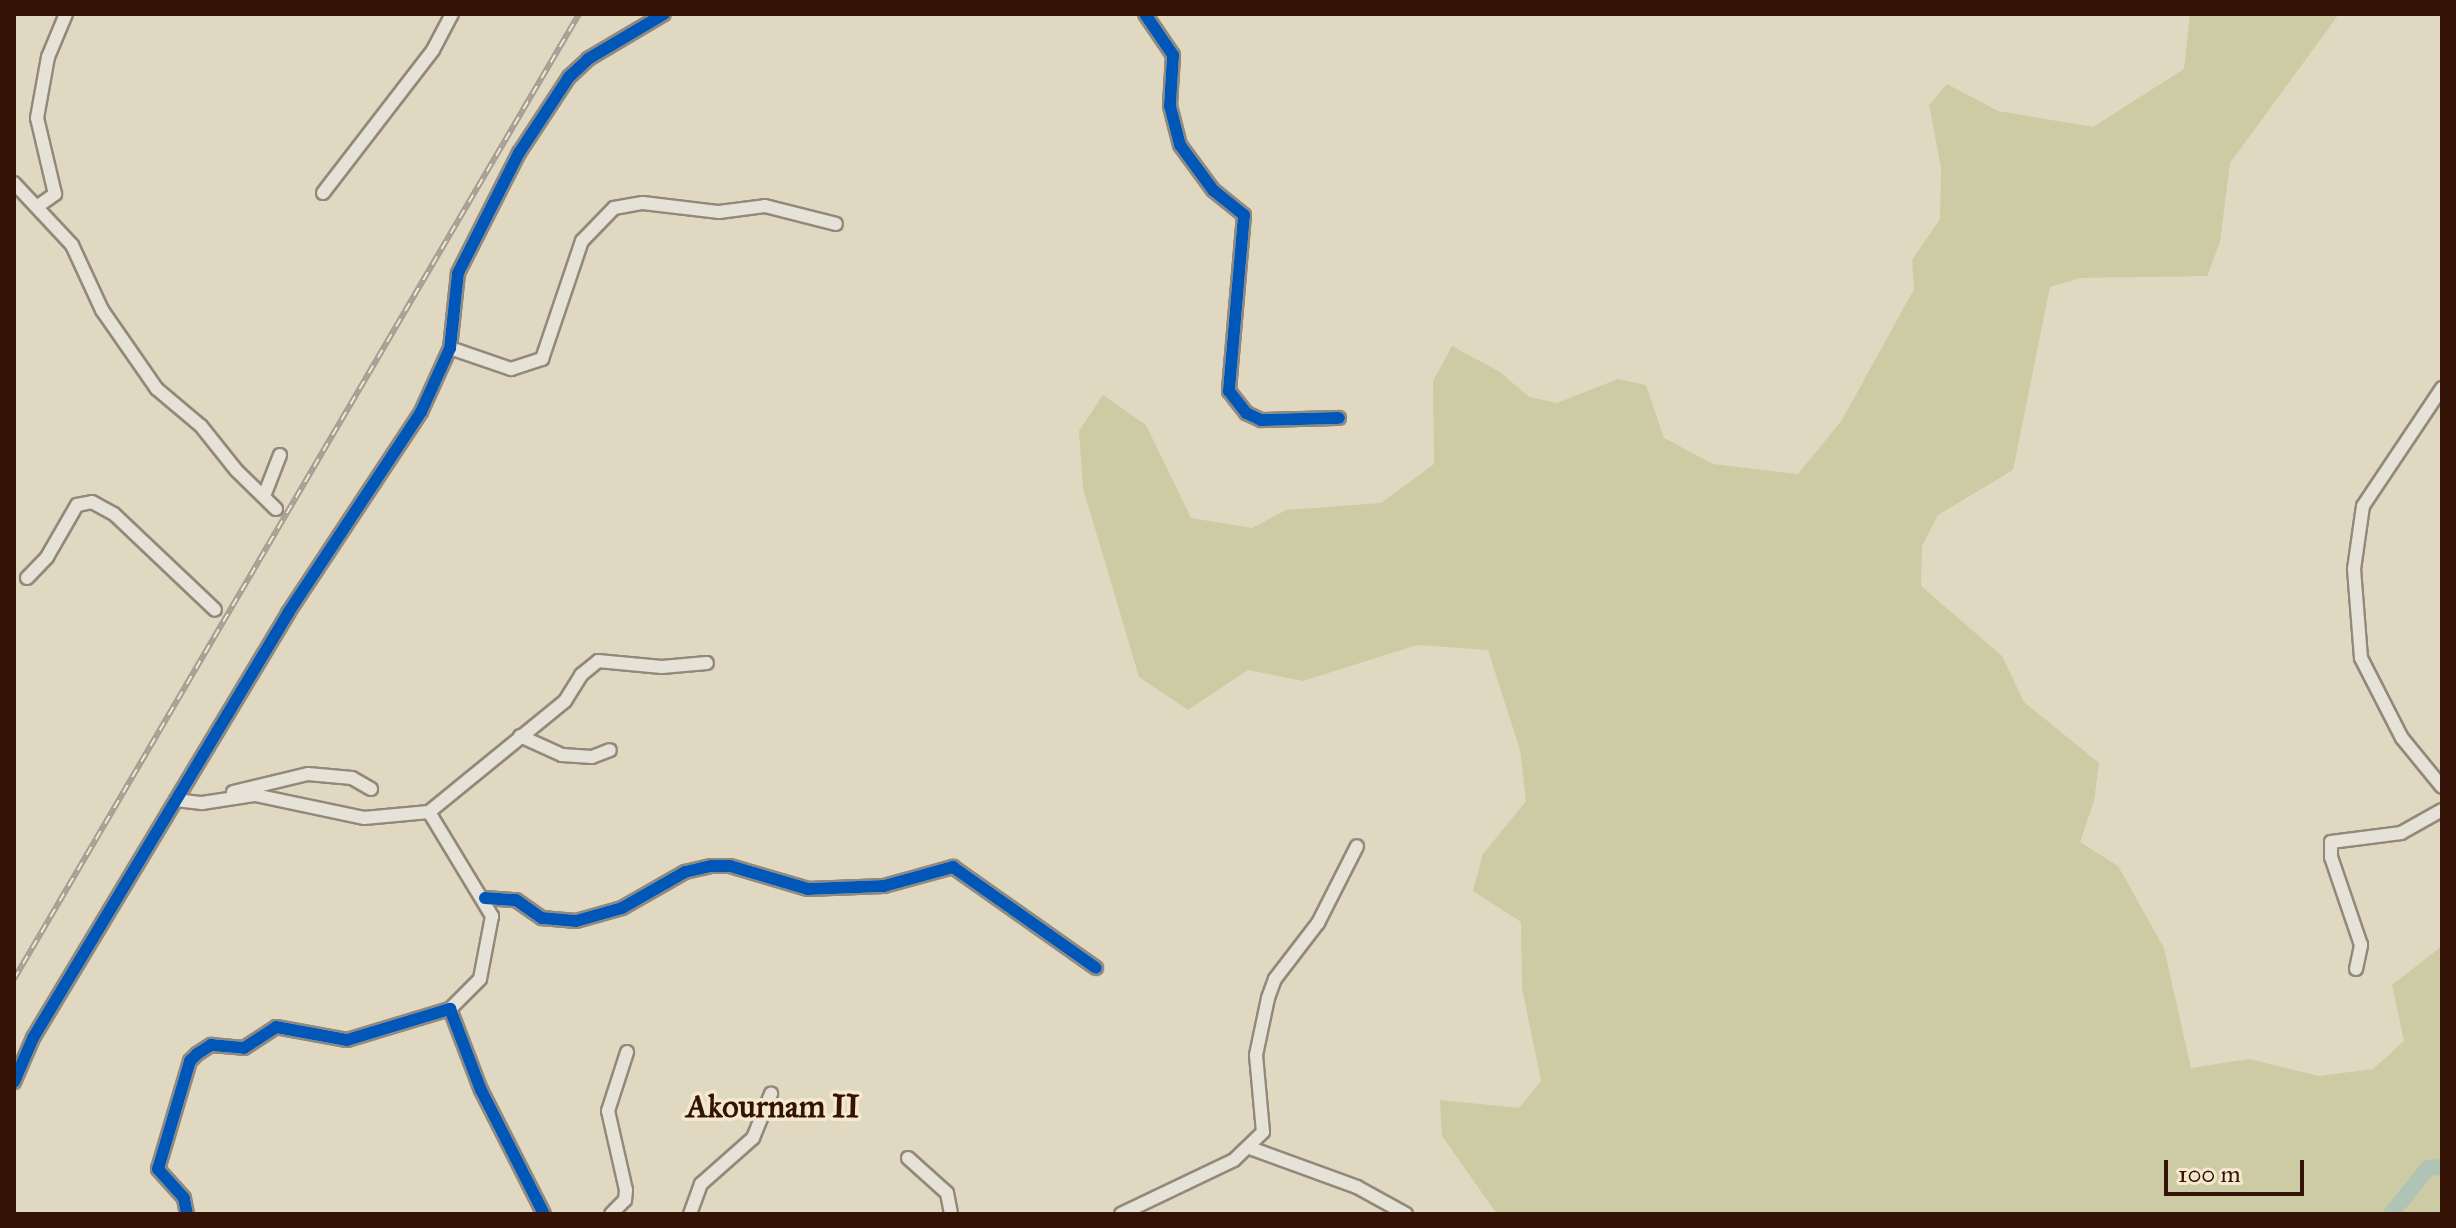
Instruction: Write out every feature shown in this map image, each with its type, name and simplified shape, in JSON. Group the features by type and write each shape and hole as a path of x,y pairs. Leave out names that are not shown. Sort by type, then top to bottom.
{"street":[{"path":"38,206 55,194 37,118 48,57 66,14"},
{"path":"323,193 433,50 452,14"},
{"path":"14,1082 33,1038 288,613 400,448 450,348 458,273 519,153 569,77 588,59 664,14"},
{"path":"1145,14 1173,55 1170,106 1180,145 1213,190 1244,215 1229,391 1246,413 1261,420 1339,418"},
{"path":"14,183 72,245 129,354 157,389 201,426 276,509"},
{"path":"450,348 511,369 542,359 582,241 614,208 643,203 719,212 765,206 836,224"},
{"path":"2442,388 2363,506 2354,569 2361,658 2383,707 2442,787"},
{"path":"264,496 280,455"},
{"path":"27,578 47,557 77,505 92,502 114,514 215,610"},
{"path":"176,800 219,799 245,794 288,799 364,818 429,812 565,701 581,675 598,661 662,667 707,663"},
{"path":"520,736 562,755 592,757 610,750"},
{"path":"219,799 246,785 308,774 352,778 371,789"},
{"path":"2356,969 2361,945 2331,857 2331,842 2401,833 2442,810"},
{"path":"187,1214 184,1198 158,1169 190,1061 197,1054 211,1045 244,1048 276,1027 347,1040 450,1009 470,992 484,967 492,925 485,898 429,812"},
{"path":"1121,1214 1250,1148 1263,1132 1256,1055 1268,998 1275,979 1318,923 1357,846"},
{"path":"485,898 516,900 542,918 576,921 622,908 685,872 711,866 730,866 808,889 884,886 953,867 1096,968"},
{"path":"450,1009 481,1090 544,1214"},
{"path":"611,1214 625,1200 626,1190 608,1111 627,1052"},
{"path":"690,1214 701,1184 753,1138 771,1094"},
{"path":"1250,1148 1357,1187 1406,1214"},
{"path":"908,1158 947,1193 951,1214"}],"green space":[{"path":"2190,14 2339,14 2230,163 2220,242 2207,276 2080,278 2050,287 2013,470 1938,515 1922,546 1921,586 2002,656 2024,702 2099,763 2094,801 2080,842 2118,866 2164,948 2191,1068 2249,1059 2319,1076 2373,1069 2404,1041 2392,985 2442,946 2442,1214 1497,1214 1442,1136 1440,1100 1519,1108 1541,1081 1522,988 1521,922 1473,891 1483,854 1526,801 1520,750 1488,650 1417,645 1303,681 1248,670 1188,710 1139,677 1083,488 1079,431 1103,395 1146,425 1191,518 1252,528 1286,510 1381,503 1434,464 1433,381 1452,346 1500,372 1529,397 1557,403 1618,379 1646,385 1664,438 1713,464 1798,474 1842,420 1914,289 1912,260 1940,219 1941,167 1929,105 1947,84 1998,111 2093,127 2184,69"}],"waterway":[{"path":"2391,1214 2428,1168 2442,1167"}],"railway":[{"path":"14,979 579,14"}],"cycle path":[{"path":"14,1082 33,1038 288,613 421,412 450,348 458,273 519,153 569,77 588,59 664,14"},
{"path":"1145,14 1173,55 1170,106 1180,145 1213,190 1244,215 1229,391 1246,413 1261,420 1339,418"},
{"path":"485,898 516,900 542,918 576,921 622,908 685,872 711,866 730,866 808,889 884,886 953,867 1096,968"},
{"path":"187,1214 184,1198 158,1169 190,1061 197,1054 211,1045 244,1048 276,1027 347,1040 450,1009 481,1090 544,1214"}],"district":[{"name":"Akournam II","path":"773,1107"}]}
